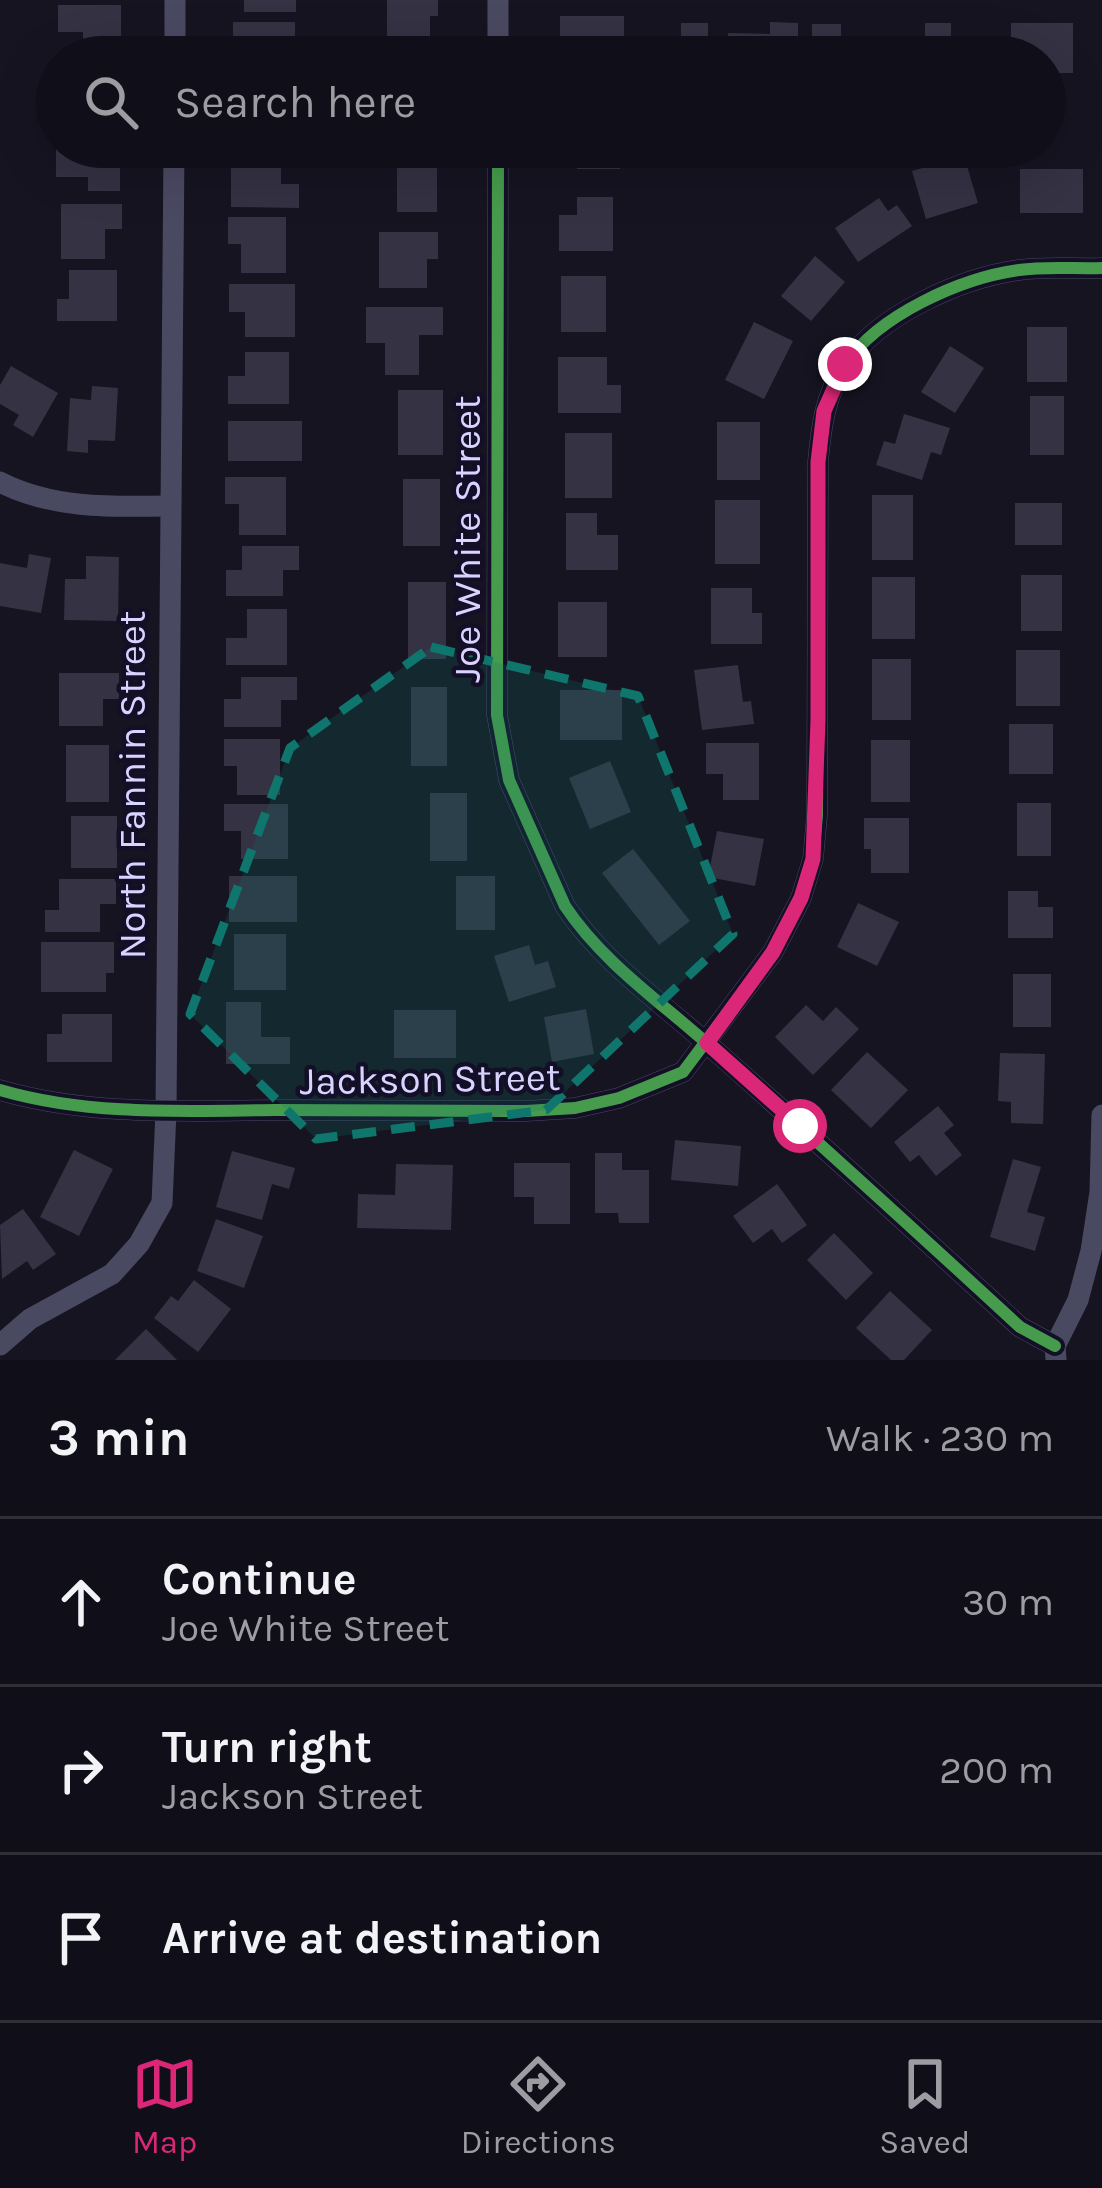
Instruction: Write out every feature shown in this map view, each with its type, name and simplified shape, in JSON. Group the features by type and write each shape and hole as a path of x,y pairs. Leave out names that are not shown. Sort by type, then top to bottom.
{"street":[{"path":"175,0 175,36"},
{"path":"498,0 498,36"},
{"name":"North Fannin Street","path":"0,1345 30,1319 112,1274 139,1244 162,1203 174,168"},
{"name":"Joe White Street","path":"498,168 497,715 506,768 556,886 576,923 616,964 1020,1327 1056,1353"},
{"name":"Jackson Street","path":"0,1090 78,1107 166,1111 526,1111 575,1108 619,1098 683,1072 773,952 801,898 813,859 818,462 824,411 833,386 862,344 901,315 948,291 1024,269 1102,268"},
{"path":"0,482 62,502 170,506"},
{"path":"1056,1353 1078,1300 1091,1250 1100,1192 1102,1115"}],"highlighted area":[{"path":"431,647 638,696 733,934 546,1110 316,1139 190,1014 290,748"}],"building":[{"path":"244,0 296,0 296,12 244,12"},
{"path":"387,0 438,0 438,16 430,16 430,36 387,36"},
{"path":"58,5 121,5 121,36 58,32"},
{"path":"560,16 624,16 624,36 560,36"},
{"path":"233,22 295,22 295,36 233,36"},
{"path":"770,22 798,23 798,36 728,36 728,33 770,34"},
{"path":"681,23 708,23 708,36 681,36"},
{"path":"925,23 951,23 951,36 925,36"},
{"path":"1011,23 1073,23 1073,73 1066,73 1066,36 1011,36"},
{"path":"812,24 841,24 841,36 812,36"},
{"path":"56,168 120,168 120,191 88,191 88,177 56,177"},
{"path":"231,168 281,168 281,184 299,184 299,208 231,207"},
{"path":"397,168 437,168 437,212 397,212"},
{"path":"968,168 978,203 926,219 912,171"},
{"path":"1020,169 1083,169 1083,213 1020,213"},
{"path":"577,197 613,197 613,251 559,251 559,215 577,215"},
{"path":"879,198 888,211 897,205 912,226 858,262 835,228"},
{"path":"61,204 122,204 122,229 105,229 105,259 61,259"},
{"path":"228,217 286,217 286,273 241,273 241,244 228,244"},
{"path":"379,232 438,232 438,259 427,259 427,288 379,288"},
{"path":"815,256 845,282 811,321 781,296"},
{"path":"69,270 117,270 117,321 57,321 57,299 69,299"},
{"path":"561,276 606,276 606,332 561,332"},
{"path":"229,284 295,284 295,337 245,337 245,312 229,312"},
{"path":"366,307 443,307 443,335 419,335 419,375 385,375 385,343 366,343"},
{"path":"754,322 793,341 764,399 725,380"},
{"path":"1027,327 1067,327 1067,382 1027,382"},
{"path":"950,346 984,368 955,413 921,392"},
{"path":"245,352 289,352 289,404 228,404 228,376 245,376"},
{"path":"558,357 607,357 607,385 621,385 621,413 558,413"},
{"path":"11,366 58,393 33,437 13,425 19,415 0,404 0,385"},
{"path":"92,386 118,388 115,441 88,440 88,453 67,451 70,398 91,400"},
{"path":"398,390 443,390 443,455 398,455"},
{"path":"1030,396 1064,396 1064,455 1030,455"},
{"path":"904,414 950,428 941,455 931,452 922,480 876,465 884,441 895,444"},
{"path":"228,421 302,421 302,461 228,461"},
{"path":"717,422 760,422 760,480 717,480"},
{"path":"565,433 612,433 612,498 565,498"},
{"path":"225,477 286,477 286,535 239,535 239,504 225,504"},
{"path":"403,479 440,479 440,546 403,546"},
{"path":"872,495 913,495 913,560 872,560"},
{"path":"715,500 760,500 760,564 715,564"},
{"path":"1015,503 1062,503 1062,545 1015,545"},
{"path":"566,513 597,513 597,535 618,535 618,570 566,570"},
{"path":"242,546 299,546 299,570 283,570 283,596 226,596 226,570 242,570"},
{"path":"29,554 51,558 41,613 0,606 0,563 27,568"},
{"path":"86,556 119,557 118,621 64,620 65,579 86,579"},
{"path":"1021,575 1062,575 1062,631 1021,631"},
{"path":"872,577 915,577 915,639 872,639"},
{"path":"408,582 446,582 446,659 408,659"},
{"path":"711,588 752,588 752,613 762,613 762,644 711,644"},
{"path":"558,602 607,602 607,657 558,657"},
{"path":"247,609 287,609 287,665 226,665 226,638 247,638"},
{"path":"1016,650 1060,650 1060,706 1016,706"},
{"path":"872,659 911,659 911,720 872,720"},
{"path":"738,665 743,702 751,701 754,724 702,730 694,670"},
{"path":"59,673 119,673 119,699 103,699 103,726 59,726"},
{"path":"241,677 297,677 297,700 281,700 281,727 224,727 224,699 241,699"},
{"path":"411,687 447,687 447,766 411,766"},
{"path":"560,690 622,690 622,740 560,740"},
{"path":"1009,724 1053,724 1053,774 1009,774"},
{"path":"224,739 280,739 280,795 237,795 237,766 224,766"},
{"path":"871,740 910,740 910,802 871,802"},
{"path":"706,743 759,743 759,800 723,800 723,774 706,774"},
{"path":"66,745 109,745 109,802 66,802"},
{"path":"610,761 631,812 590,829 569,778"},
{"path":"430,793 467,793 467,861 430,861"},
{"path":"1017,803 1051,803 1051,856 1017,856"},
{"path":"224,804 288,804 288,859 241,859 241,831 224,831"},
{"path":"71,816 117,816 117,868 71,868"},
{"path":"864,818 909,818 909,873 871,873 871,849 864,849"},
{"path":"717,831 764,839 755,886 708,877"},
{"path":"633,849 690,921 659,945 602,873"},
{"path":"229,876 297,876 297,922 229,922"},
{"path":"456,876 495,876 495,930 456,930"},
{"path":"59,879 116,879 116,904 100,904 100,932 45,932 45,910 59,910"},
{"path":"1008,891 1038,891 1038,907 1053,907 1053,938 1008,938"},
{"path":"858,903 899,922 877,966 837,947"},
{"path":"234,934 286,934 286,990 234,990"},
{"path":"41,942 114,942 114,973 106,973 106,992 41,992"},
{"path":"529,945 535,965 548,961 556,987 509,1002 494,956"},
{"path":"1013,974 1051,974 1051,1027 1013,1027"},
{"path":"226,1002 261,1002 261,1037 290,1037 290,1064 226,1064"},
{"path":"806,1005 823,1021 836,1007 859,1029 813,1075 775,1037"},
{"path":"586,1009 594,1054 552,1062 544,1017"},
{"path":"394,1010 456,1010 456,1058 394,1058"},
{"path":"62,1014 112,1014 112,1062 47,1062 47,1034 62,1034"},
{"path":"867,1052 908,1090 871,1128 831,1090"},
{"path":"1000,1053 1045,1054 1043,1124 1011,1123 1011,1102 998,1101"},
{"path":"938,1106 954,1125 944,1133 962,1155 936,1176 919,1155 910,1162 894,1142"},
{"path":"675,1140 741,1146 738,1186 671,1180"},
{"path":"74,1150 113,1169 79,1236 40,1217"},
{"path":"232,1151 295,1168 289,1189 272,1184 262,1220 216,1207"},
{"path":"595,1153 622,1153 622,1170 649,1170 649,1223 619,1223 618,1213 595,1213"},
{"path":"1013,1159 1041,1167 1027,1212 1045,1217 1035,1251 990,1237"},
{"path":"514,1163 570,1163 570,1224 534,1224 534,1197 514,1197"},
{"path":"396,1164 453,1165 451,1230 357,1228 358,1194 395,1195"},
{"path":"777,1184 807,1225 782,1243 772,1229 753,1243 733,1216"},
{"path":"23,1209 56,1254 33,1270 27,1261 2,1279 0,1225"},
{"path":"216,1219 263,1236 244,1288 197,1271"},
{"path":"834,1233 873,1273 846,1300 807,1260"},
{"path":"194,1280 231,1309 198,1352 154,1318 171,1296 178,1301"},
{"path":"890,1291 932,1330 904,1360 891,1360 856,1328"},
{"path":"146,1329 177,1360 115,1360"}],"cycle path":[{"path":"498,168 497,715 509,780 565,906 634,981 1020,1327 1055,1346"},
{"path":"0,1090 68,1104 137,1110 526,1111 575,1108 619,1098 683,1072 773,952 801,898 813,859 818,462 825,412 838,376 878,330 947,290 1019,270 1102,268"}],"route":[{"path":"800,1126 707,1043 773,952 801,898 813,859 818,462 824,411 845,364"}]}
